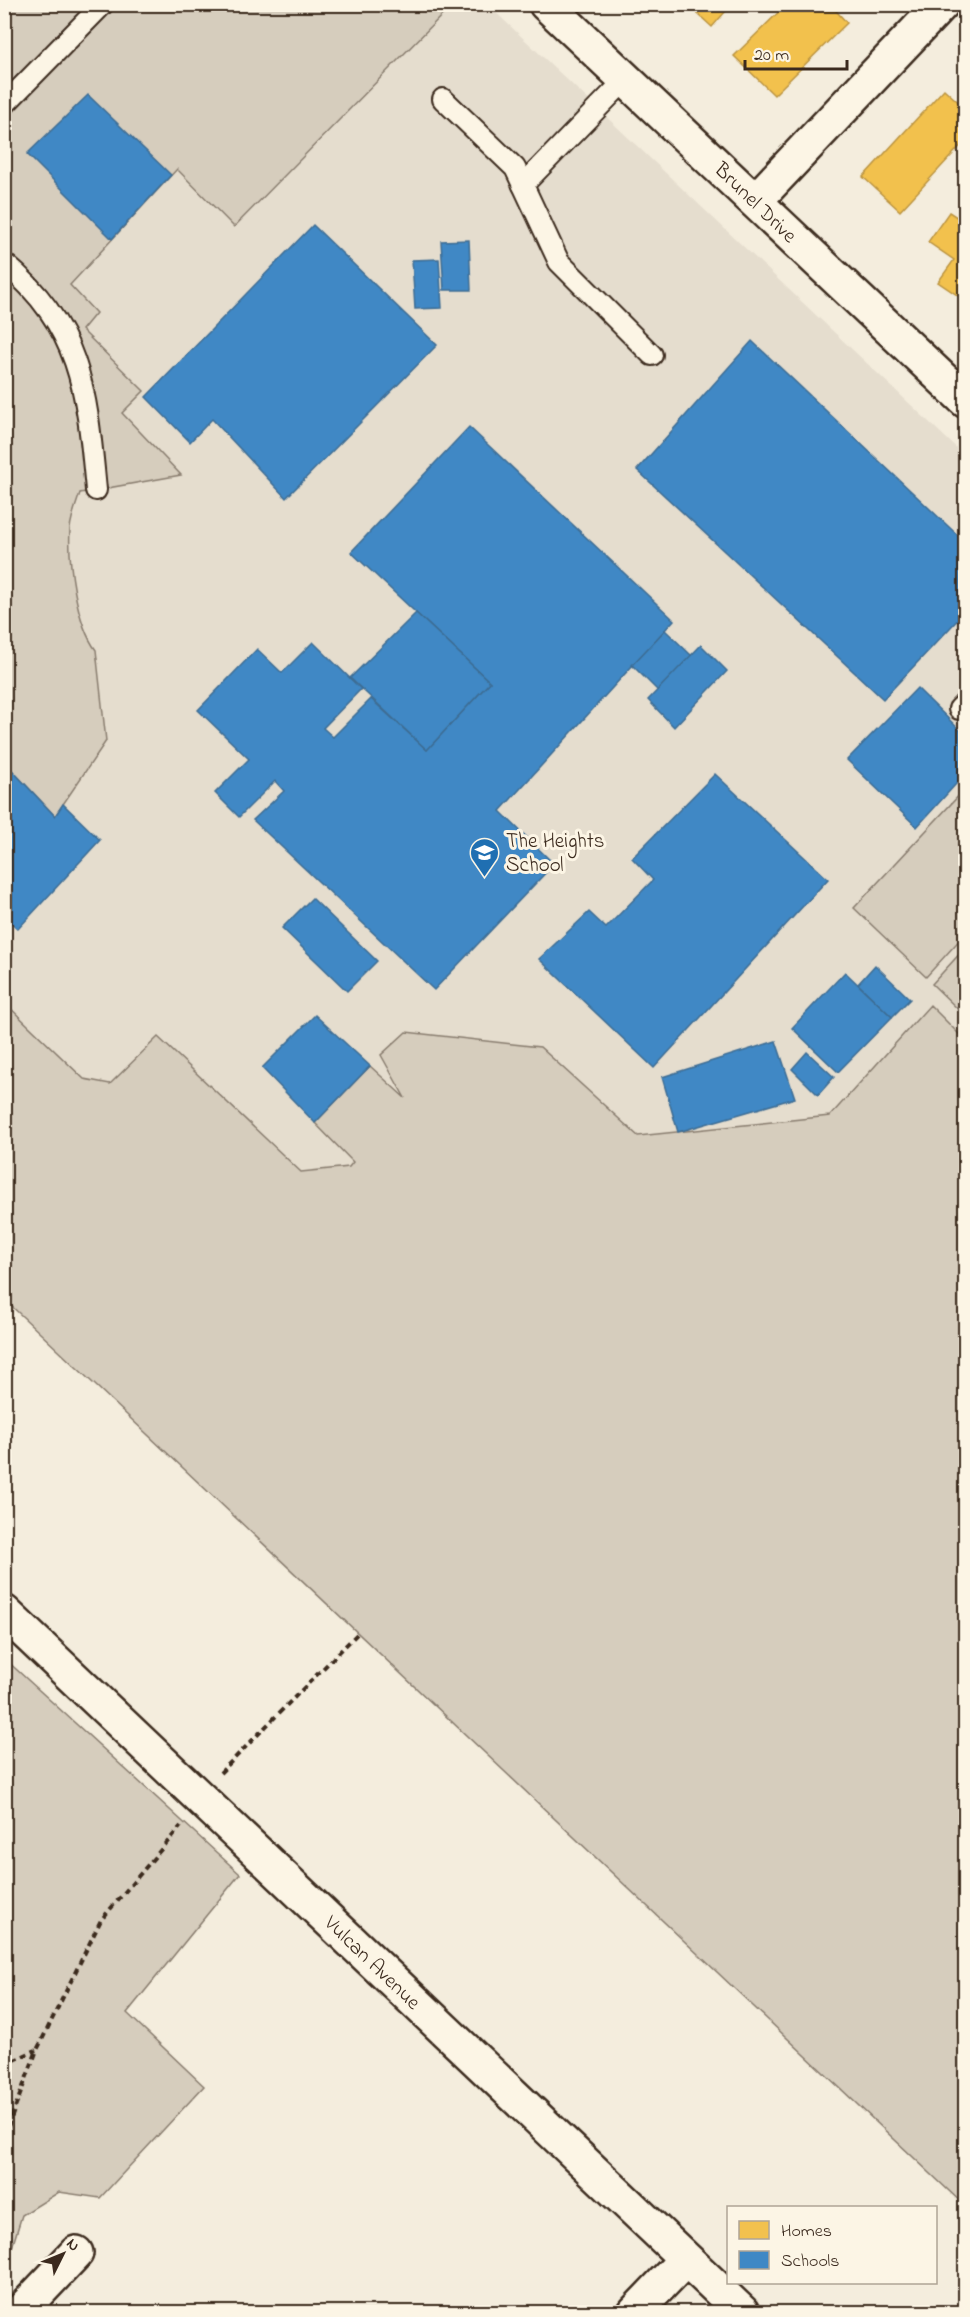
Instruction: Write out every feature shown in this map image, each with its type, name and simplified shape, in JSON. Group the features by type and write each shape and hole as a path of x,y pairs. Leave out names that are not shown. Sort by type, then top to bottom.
{"street":[{"name":"Brunel Drive","path":"546,4 966,400"},
{"path":"754,201 942,4"},
{"name":"Vulcan Avenue","path":"4,1612 742,2313"},
{"path":"20,2313 76,2253"},
{"path":"635,2313 685,2260"}],"lane":[{"path":"4,105 103,4"},
{"path":"524,185 626,78"},
{"path":"443,99 515,168 559,262 652,355"},
{"path":"4,263 28,284 52,313 79,370 88,408 96,490"}],"path":[{"path":"4,2138 37,2050 101,1920 201,1797 358,1633"},
{"path":"4,2065 37,2050"}],"shaded area":[{"name":"The Heights School","path":"4,5 488,5 965,456 965,2206 5,1300"},
{"path":"5,5 452,5 234,227 177,169 70,285 96,313 82,330 144,391 122,413 181,475 80,493 70,529 70,558 78,609 89,639 96,650 106,741 55,816 11,769 5,775"},
{"path":"965,789 965,934 926,977 854,908"},
{"path":"965,948 965,1016 932,984"},
{"path":"4,1002 84,1079 110,1084 158,1037 301,1172 349,1167 353,1162 315,1123 370,1066 405,1098 381,1055 406,1032 540,1047 638,1136 830,1116 930,1005 965,1040 965,2206 5,1300"},
{"path":"5,1659 240,1874 127,2013 204,2086 100,2198 59,2192 22,2215 5,2270"}],"building: Homes":[{"path":"687,4 732,4 712,27"},
{"path":"787,4 830,4 847,23 774,95 734,56"},
{"path":"944,89 966,109 966,140 900,211 863,177"},
{"path":"949,212 966,223 966,301 938,282 954,260 928,242"}],"building: Schools":[{"path":"88,95 171,175 112,239 27,154"},
{"path":"313,225 437,345 286,498 212,419 190,442 146,397"},
{"path":"469,240 471,290 444,290 441,241"},
{"path":"439,259 442,308 415,309 412,260"},
{"path":"752,341 966,543 966,611 883,699 637,470"},
{"path":"469,427 674,620 500,811 554,864 434,990 253,820 284,791 275,781 239,817 215,793 249,759 198,710 257,649 282,673 313,642 361,689 323,728 333,737 371,699 427,750 490,682 351,552"},
{"path":"416,613 490,682 427,750 350,678"},
{"path":"665,630 692,656 658,691 632,665"},
{"path":"701,645 727,671 674,727 648,700"},
{"path":"917,688 966,736 966,773 917,827 847,760"},
{"path":"11,769 55,816 63,804 100,840 18,929 4,916 4,775"},
{"path":"715,774 828,879 654,1068 539,959 589,912 606,928 653,880 632,858"},
{"path":"312,898 377,961 347,991 282,928"},
{"path":"875,965 910,999 892,1017 858,984"},
{"path":"845,972 892,1017 838,1072 792,1028"},
{"path":"315,1015 370,1066 315,1123 262,1068"},
{"path":"776,1041 795,1098 678,1132 662,1077"},
{"path":"807,1052 834,1077 818,1095 792,1069"}],"place":[{"name":"The Heights School","path":"485,878"}]}
